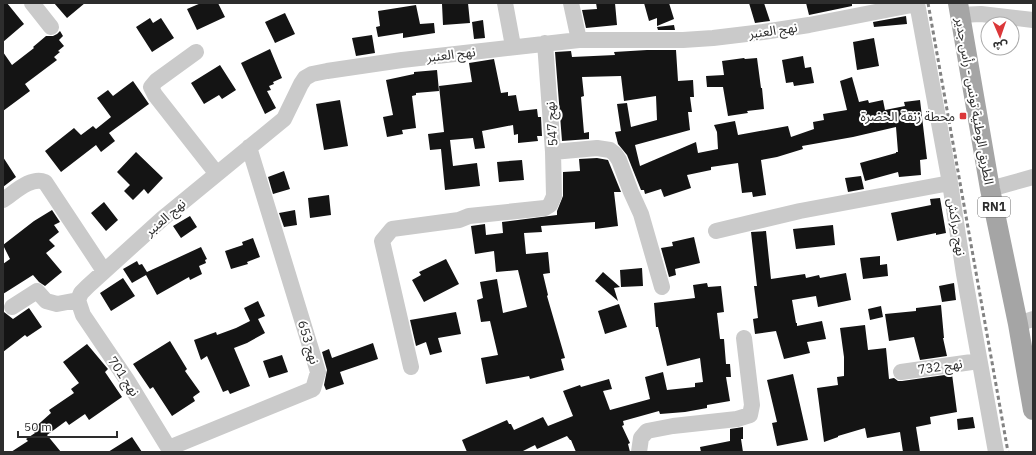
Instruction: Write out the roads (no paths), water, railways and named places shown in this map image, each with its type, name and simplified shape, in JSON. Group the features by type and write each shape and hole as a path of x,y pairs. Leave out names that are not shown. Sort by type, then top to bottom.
{"main road":[{"name":"الطريق الوطنية تونس - رأس جدير","path":"959,9 990,189 1026,322 1033,410"}],"street":[{"path":"32,3 51,27"},
{"path":"505,3 512,46"},
{"path":"571,3 579,40"},
{"name":"نهج العنبر","path":"78,300 81,293 162,219 284,119 301,84 305,78 312,74 394,61 545,43 579,40 683,40 713,38 809,25 917,4"},
{"name":"نهج مراكش","path":"917,4 950,183 964,274 996,452"},
{"path":"959,9 981,14 1033,20"},
{"name":"نهج 547","path":"411,367 382,241 392,229 459,220 468,216 545,208 550,205 554,196 553,152 545,43"},
{"path":"196,52 156,81 151,87 155,95 217,174"},
{"name":"نهج 653","path":"170,450 313,389 318,372 249,147"},
{"path":"553,152 597,148 610,150 615,154 630,192 641,214 662,287"},
{"path":"990,189 1033,177"},
{"path":"3,200 33,181 40,180 45,182 104,271"},
{"path":"716,231 800,211 950,183"},
{"path":"12,307 37,291 46,301 58,304 78,300"},
{"name":"نهج 701","path":"78,300 83,315 127,380 170,450"},
{"path":"640,452 641,438 647,431 673,426 737,419 750,415 752,405 744,338"},
{"name":"نهج 732","path":"902,372 979,361"}],"railway":[{"path":"928,3 1008,452"}],"place":[{"name":"محطة زنقة الخضرة","path":"963,116"}]}
